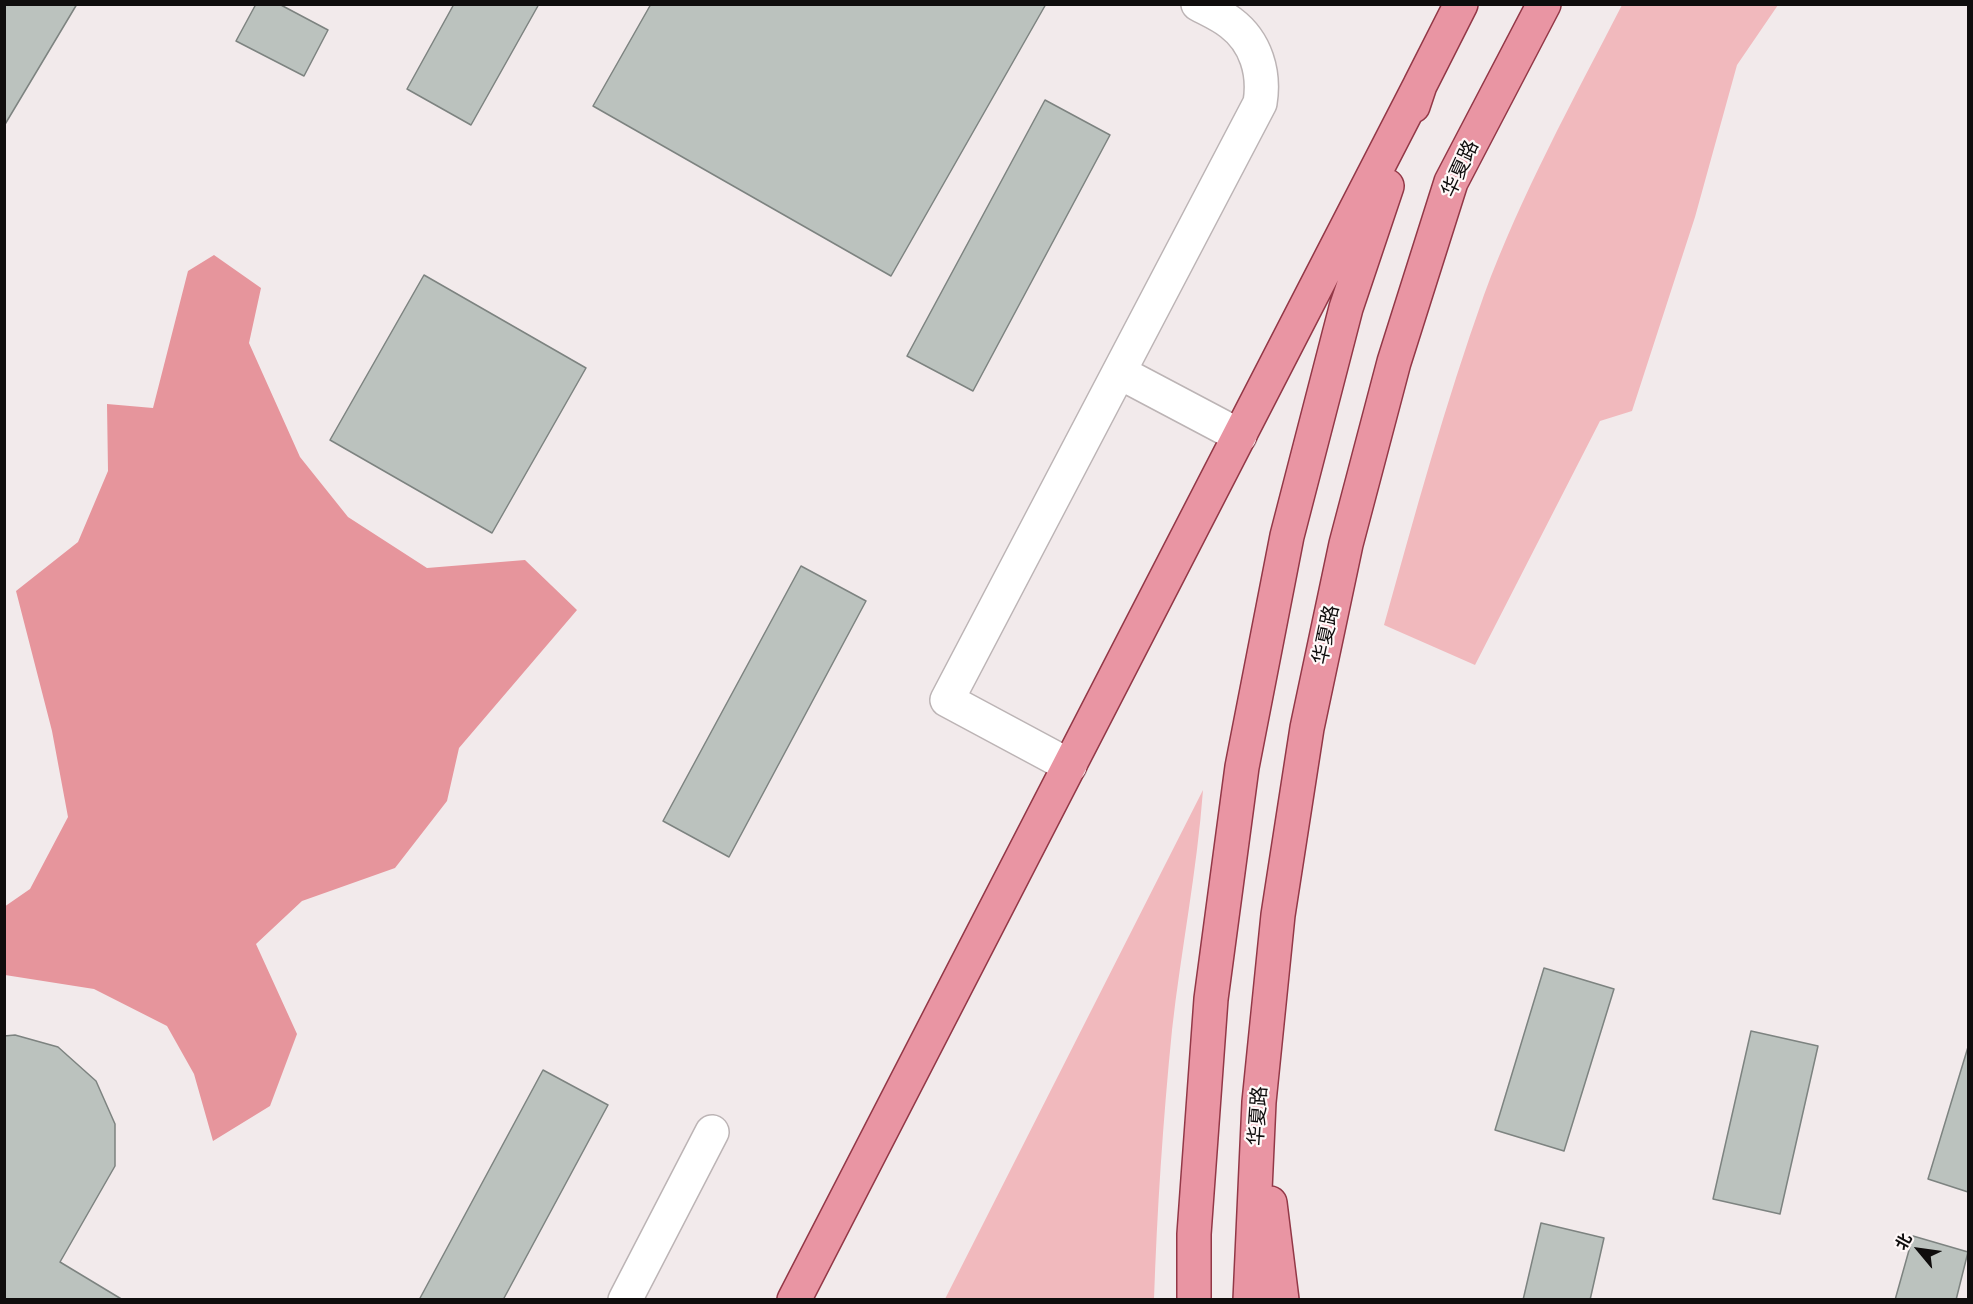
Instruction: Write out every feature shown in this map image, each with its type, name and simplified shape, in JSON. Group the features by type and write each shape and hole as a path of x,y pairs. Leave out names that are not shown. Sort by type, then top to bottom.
{"main road":[{"path":"794,1299 1461,4"},
{"name":"华夏路","path":"1250,1299 1259,1102 1280,903 1307,728 1346,544 1394,362 1452,182 1544,4"},
{"path":"1194,1299 1194,1234 1211,999 1242,766 1287,536 1343,320 1420,85"},
{"path":"1259,1102 1282,1299"}],"lane":[{"path":"1070,766 947,700 1260,103 1263,86 1256,55 1242,32 1230,22 1198,4"},
{"path":"1119,372 1240,436"},
{"path":"625,1299 712,1132"}],"shaded area":[{"path":"1622,5 1778,5 1737,65 1695,217 1632,411 1600,421 1475,665 1384,625 1443,418 1484,295 1531,184"},
{"path":"214,255 261,288 249,343 300,457 348,517 427,568 525,560 577,610 459,748 447,801 395,868 302,901 256,944 297,1034 270,1106 213,1141 194,1074 167,1026 94,989 5,975 4,907 30,889 68,817 52,731 16,591 78,542 108,471 107,404 153,408 188,271"},
{"path":"1203,790 1172,1030 1161,1165 1154,1299 945,1299"}],"building":[{"path":"4,4 77,4 4,126"},
{"path":"256,4 279,4 328,30 304,76 236,41"},
{"path":"454,4 539,4 471,125 407,89"},
{"path":"651,4 1046,4 891,276 593,106"},
{"path":"1045,100 1110,135 973,391 907,356"},
{"path":"424,275 586,368 492,533 330,440"},
{"path":"801,566 866,601 729,857 663,821"},
{"path":"1544,968 1614,989 1564,1151 1495,1130"},
{"path":"1751,1031 1818,1046 1780,1214 1713,1199"},
{"path":"15,1035 58,1047 96,1081 115,1124 115,1166 60,1262 123,1300 4,1300 4,1036"},
{"path":"1968,1047 1968,1192 1928,1179"},
{"path":"543,1070 608,1105 503,1300 419,1300"},
{"path":"1541,1223 1604,1238 1590,1300 1523,1300"},
{"path":"1913,1236 1968,1252 1956,1300 1895,1300"}]}
